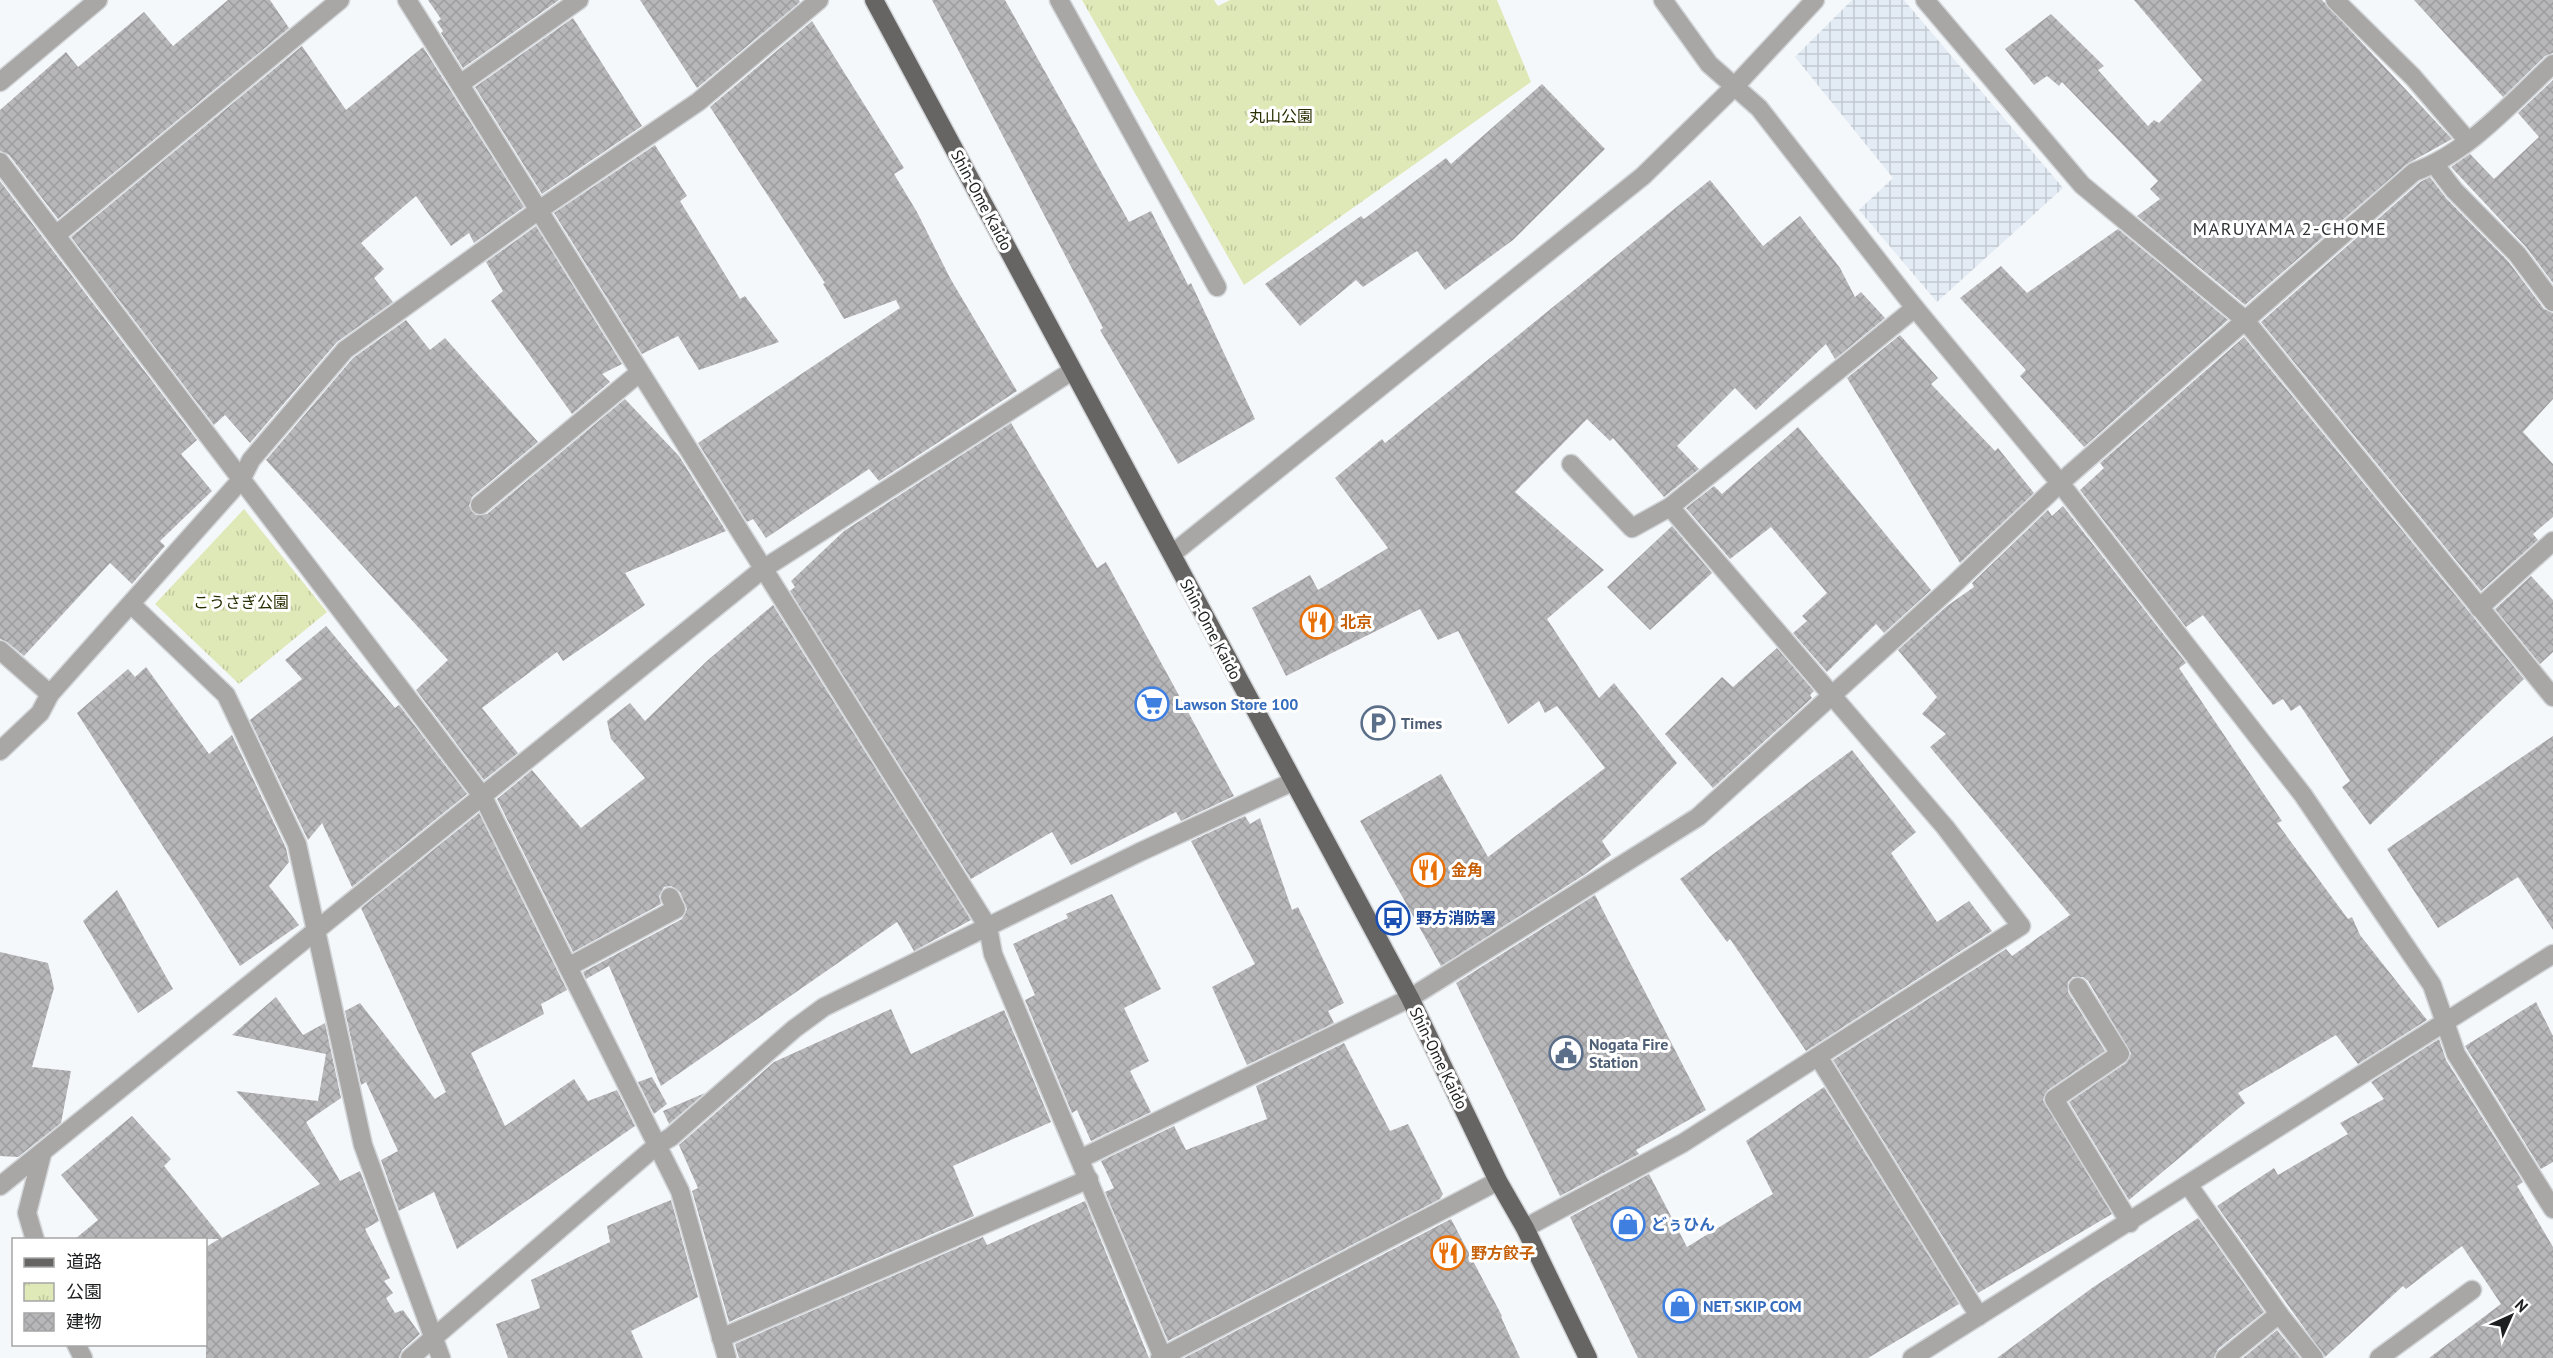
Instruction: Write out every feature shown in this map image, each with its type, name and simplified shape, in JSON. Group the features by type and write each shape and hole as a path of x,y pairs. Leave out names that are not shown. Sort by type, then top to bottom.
{"main road":[{"name":"Shin-Ome Kaido","path":"874,0 1410,998 1498,1181 1525,1228 1588,1358"}],"street":[{"path":"0,82 98,0"},
{"path":"56,235 340,0"},
{"path":"406,0 988,927 993,954 1162,1358 1498,1181"},
{"path":"460,84 579,0"},
{"path":"0,751 40,712 50,694 132,605 241,480 251,460 345,350 539,210 698,102 819,0"},
{"path":"1059,0 1217,287"},
{"path":"1663,0 1708,64 1759,108 1915,308 2060,483 2303,795 2432,985 2447,1021 2456,1054 2553,1209"},
{"path":"1172,554 1643,176 1735,86 1815,0"},
{"path":"1924,0 2082,185 2244,319 2553,697"},
{"path":"2335,0 2413,77 2468,141"},
{"path":"1080,1159 1410,998 1698,817 1950,588 2060,483 2244,319 2414,172 2435,165 2468,141 2553,64"},
{"path":"0,162 483,797 680,1191 727,1358"},
{"path":"2435,165 2454,190 2517,254 2553,302"},
{"path":"1572,464 1632,528 1670,507 1915,308"},
{"path":"0,1186 763,569 1072,371"},
{"path":"480,505 639,373"},
{"path":"1525,1228 1683,1143 2021,927 1945,827 1670,507"},
{"path":"2479,608 2553,542"},
{"path":"132,605 226,695 297,844 363,1145 432,1339 441,1358"},
{"path":"0,650 50,694"},
{"path":"410,1358 656,1146 671,1137 794,1029 824,1007 1140,852 1292,782"},
{"path":"568,968 676,909 670,897"},
{"path":"1912,1358 2189,1186 2553,954"},
{"path":"2078,987 2120,1054 2054,1099 2130,1223"},
{"path":"1819,1058 1979,1316"},
{"path":"35,1238 27,1213 42,1154"},
{"path":"721,1338 1089,1179"},
{"path":"2189,1186 2279,1314 2314,1358"},
{"path":"2379,1358 2472,1290"},
{"path":"2225,1358 2279,1314"}],"shaded area":[{"path":"1852,0 1904,0 2063,188 1937,302 1859,210 1893,178 1795,57"}],"green space":[{"name":"丸山公園","path":"1082,0 1214,0 1218,6 1230,0 1497,0 1531,82 1244,285"},
{"name":"こうさぎ公園","path":"244,509 327,612 239,684 155,604"}],"building":[{"path":"228,0 270,0 289,28 58,219 9,155 0,151 0,110 66,52 78,67 144,12 173,46"},
{"path":"428,0 559,0 463,68 441,33 443,31 437,22 441,19"},
{"path":"640,0 799,0 800,2 697,88"},
{"path":"932,0 1005,0 1129,222 1151,211 1188,285 1191,283 1255,419 1178,464 1100,330 1103,328"},
{"path":"2134,0 2322,0 2452,139 2407,164 2245,305 2137,216 2160,199 2150,189 2158,181 2062,82 2059,86 2047,76 2034,85 2005,49 2051,14 2104,66 2098,70 2148,126 2154,120 2159,123 2202,80"},
{"path":"2414,0 2553,0 2553,53 2545,56 2503,97"},
{"path":"573,18 642,126 542,194 475,87"},
{"path":"812,21 904,168 894,174 917,212 950,278 1017,391 879,481 869,469 766,538 753,519 747,522 698,443 900,308 896,300 844,319 823,284 825,283 710,107"},
{"path":"302,46 346,110 423,47 524,207 474,243 469,233 451,246 416,196 361,243 384,269 374,278 393,302 337,342 250,443 225,415 214,425 71,237"},
{"path":"2553,80 2553,283 2526,247 2451,167 2470,154 2494,179 2539,137 2518,113"},
{"path":"1542,84 1605,149 1513,240 1445,290 1417,251 1363,287 1356,280 1300,326 1265,284 1361,216 1364,219 1446,158 1451,164"},
{"path":"655,145 687,196 680,201 740,299 745,296 779,342 699,370 678,336 642,354 554,213"},
{"path":"2430,177 2446,198 2508,261 2544,309 2553,313 2553,399 2523,432 2553,464 2553,517 2533,534 2538,540 2481,591 2261,322 2420,182"},
{"path":"1710,180 1763,246 1800,216 1840,268 1855,297 1861,292 1885,318 1835,359 1826,344 1756,410 1735,388 1677,446 1699,469 1664,497 1613,438 1610,441 1587,419 1515,492 1604,570 1547,619 1599,698 1614,683 1677,763 1602,841 1611,855 1584,875 1441,966 1360,821 1441,774 1488,857 1605,768 1557,706 1545,713 1539,701 1508,724 1458,631 1438,640 1420,609 1286,676 1252,608 1310,575 1318,590 1388,548 1335,478 1382,439 1385,443"},
{"path":"0,181 197,440 181,454 212,491 160,541 165,546 132,584 110,563 24,656 0,639"},
{"path":"536,226 622,364 602,374 610,382 572,414 491,301 503,291 486,262"},
{"path":"2118,229 2228,320 2084,447 2020,376 2026,370 1960,298 2001,266 2027,293"},
{"path":"406,320 430,350 445,338 538,442 472,497 469,506 476,515 487,514 625,399 679,456 726,531 625,573 645,605 563,661 557,652 482,708 518,753 484,780 416,690 448,660 266,460 353,358"},
{"path":"1900,335 1938,378 1931,384 1995,451 1998,448 2034,493 1960,563 1847,378"},
{"path":"2244,337 2524,679 2370,825 2342,787 2350,781 2300,705 2291,711 2283,699 2273,705 2203,615 2186,627 2080,490 2104,468 2100,463"},
{"path":"1011,423 1097,568 1106,562 1234,796 1181,821 1176,812 1071,865 1052,832 971,879 790,591 795,587 791,581 844,531"},
{"path":"1798,427 1931,590 1884,633 1876,624 1827,672 1793,633 1807,621 1802,616 1827,593 1771,527 1730,559 1686,508 1714,486 1722,494"},
{"path":"2063,506 2186,663 2179,668 2282,821 2277,823 2348,919 2352,917 2360,935 2427,1020 2358,1064 2336,1035 2238,1093 2245,1103 2129,1200 2069,1102 2126,1063 2131,1053 2088,981 2083,977 2073,977 2068,982 2068,992 2105,1051 2048,1090 2043,1100 2112,1214 1978,1293 1833,1060 2006,949 2012,956 2070,915 1930,747 1946,734 1922,714 1937,697 1898,650 1947,606 1974,587 1972,583 2048,510 2052,516"},
{"path":"1672,526 1712,573 1650,630 1607,587"},
{"path":"2531,576 2553,600 2553,652 2540,664 2495,609"},
{"path":"773,605 971,920 914,951 897,922 661,1086 609,966 586,979 583,972 682,919 687,909 680,892 671,886 664,887 659,896 661,904 573,952 497,799 532,770 581,828 645,778 611,739 607,721 630,703 645,721 708,660"},
{"path":"326,626 395,708 399,705 467,794 352,887 322,823 308,840 250,720 302,679 285,660"},
{"path":"1777,648 1814,691 1810,695 1812,698 1713,788 1665,734 1722,677 1733,687"},
{"path":"146,667 209,754 232,735 286,848 289,862 269,886 299,925 240,966 77,713 128,669 135,677"},
{"path":"2553,736 2553,930 2518,877 2438,928 2387,849"},
{"path":"1852,750 1916,832 1891,853 1937,922 1969,901 1992,931 1806,1051 1730,939 1727,942 1680,879"},
{"path":"479,813 567,990 541,1004 544,1014 471,1053 505,1126 574,1079 588,1101 617,1090 635,1126 457,1249 434,1192 399,1211 381,1160 398,1151 366,1082 361,1085 345,1011 360,1003 435,1099 446,1092 361,908"},
{"path":"1245,816 1250,824 1260,818 1292,910 1298,907 1344,1003 1328,1011 1334,1023 1247,1065 1212,987 1255,964 1191,841"},
{"path":"117,890 173,989 138,1013 83,921"},
{"path":"1112,894 1161,989 1124,1008 1149,1061 1130,1071 1151,1112 1091,1141 1077,1110 1072,1113 1025,1000 1035,995 1013,944 1068,918 1066,914"},
{"path":"1595,895 1706,1110 1636,1150 1639,1154 1560,1196 1456,983"},
{"path":"0,952 48,963 54,988 32,1067 71,1071 61,1123 18,1157 0,1156"},
{"path":"276,997 303,1035 325,1023 341,1098 306,1122 340,1181 360,1171 379,1221 365,1229 390,1278 384,1281 393,1293 386,1298 395,1313 403,1310 420,1334 402,1350 399,1358 206,1358 207,1246 219,1239 76,1238 98,1220 61,1175 132,1116 171,1159 164,1166 222,1238 320,1184 236,1091 318,1101 326,1054 232,1035"},
{"path":"2536,1002 2553,1036 2553,1162 2541,1169 2465,1046"},
{"path":"891,1009 911,1054 1004,1010 1051,1122 953,1166 974,1216 729,1322 692,1191 698,1188 679,1145 774,1062"},
{"path":"2439,1039 2446,1060 2523,1182 2517,1186 2553,1247 2553,1358 2429,1358 2501,1304 2462,1246 2406,1289 2403,1286 2325,1357 2217,1206 2274,1168 2278,1175 2348,1134 2340,1123 2384,1099 2371,1082"},
{"path":"1344,1043 1390,1131 1408,1124 1443,1194 1440,1199 1168,1341 1105,1192 1114,1188 1101,1161 1174,1126 1186,1150 1267,1119 1256,1086"},
{"path":"652,1077 667,1104 654,1114 638,1082"},
{"path":"1824,1087 1959,1304 1868,1358 1638,1358 1570,1217 1649,1174 1687,1247 1773,1194 1746,1141"},
{"path":"705,1093 669,1124 663,1111"},
{"path":"671,1200 698,1297 631,1331 643,1358 508,1358 496,1324 540,1308 531,1280 610,1242 607,1226"},
{"path":"1085,1201 1149,1358 739,1358 735,1344 983,1237 987,1245"},
{"path":"2198,1218 2264,1312 2218,1349 2214,1358 1997,1358 2092,1288"},
{"path":"1451,1219 1502,1316 1520,1358 1184,1358"},
{"path":"2277,1330 2300,1358 2243,1358"}],"place":[{"name":"北京","path":"1317,622"},
{"name":"Lawson Store 100","path":"1152,704"},
{"name":"Times","path":"1378,723"},
{"name":"金角","path":"1428,870"},
{"name":"野方消防署","path":"1393,918"},
{"name":"Nogata Fire Station","path":"1566,1053"},
{"name":"どぅひん","path":"1628,1224"},
{"name":"野方餃子","path":"1448,1253"},
{"name":"NET SKIP COM","path":"1680,1306"}],"district":[{"name":"MARUYAMA 2-CHOME","path":"2290,228"}]}
